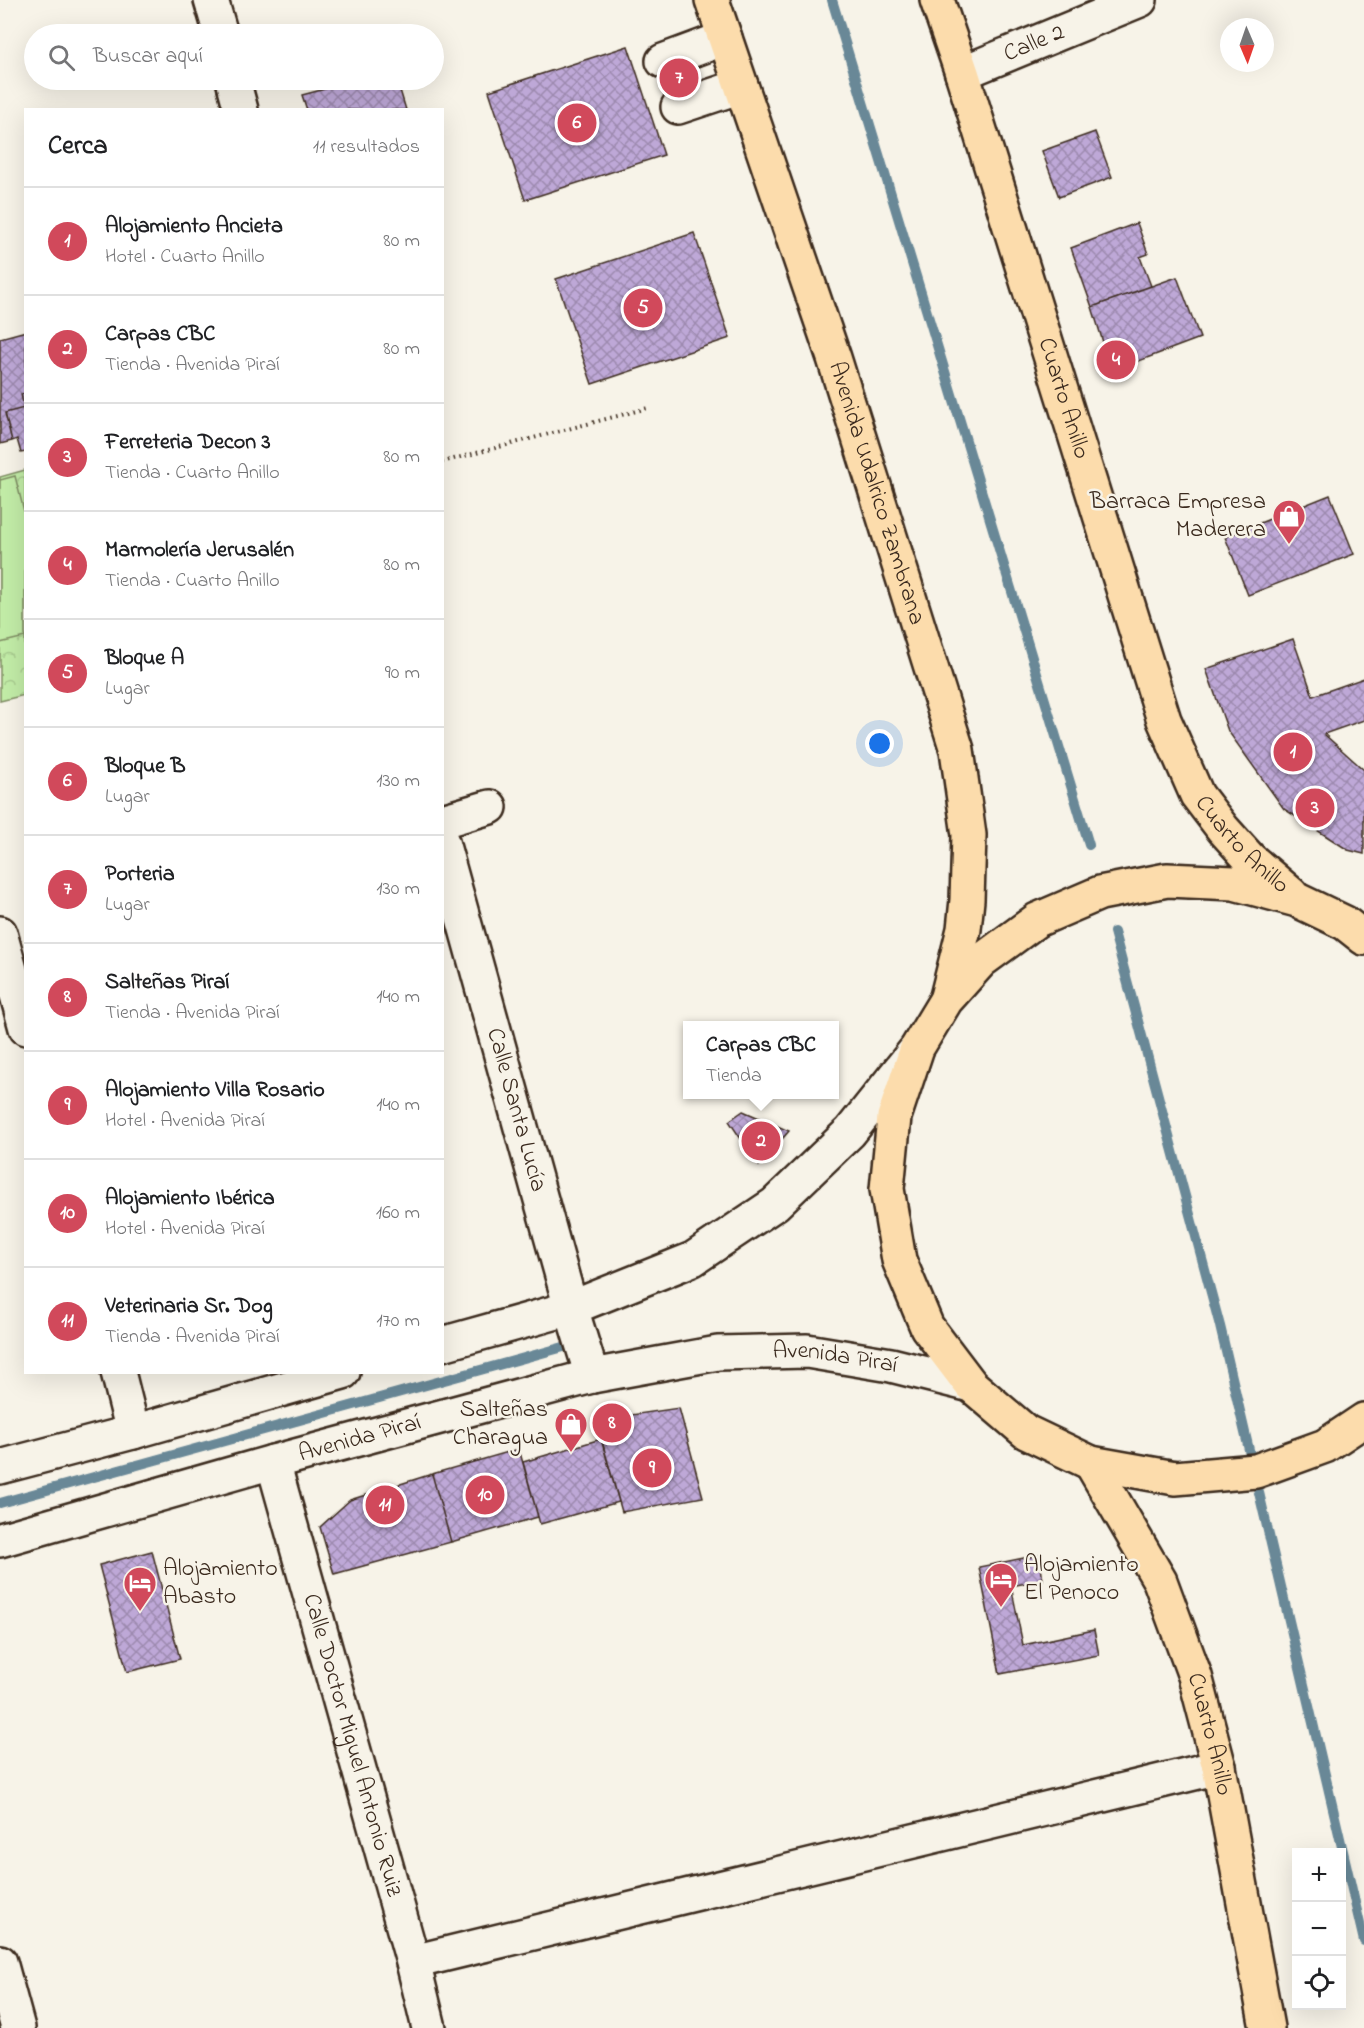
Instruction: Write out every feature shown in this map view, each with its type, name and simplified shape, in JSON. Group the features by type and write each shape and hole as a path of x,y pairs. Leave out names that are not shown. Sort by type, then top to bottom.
{"highway":[{"name":"Avenida Udalrico Zambrana","path":"711,0 834,358 957,750 969,835 967,900 963,929 946,1000"},
{"name":"Cuarto Anillo","path":"937,0 962,73 1164,720 1197,795 1223,829 1251,859 1297,900"},
{"path":"1358,927 1297,900 1234,883 1167,880 1100,893 1037,920 981,961 946,1000 917,1048 894,1117 887,1189 899,1260 927,1328 971,1385 1026,1431 1091,1463 1175,1478 1256,1471 1325,1446 1364,1420"},
{"name":"Cuarto Anillo","path":"1091,1463 1160,1581 1195,1676 1219,1767 1267,2028"}],"street":[{"path":"211,0 218,24"},
{"name":"Calle 2","path":"962,73 1140,0"},
{"path":"663,62 725,38"},
{"path":"678,107 741,86"},
{"path":"236,90 240,108"},
{"path":"444,819 490,807"},
{"name":"Calle Santa Lucía","path":"444,849 572,1314 590,1371"},
{"path":"0,933 24,1021"},
{"path":"444,1344 572,1314 693,1259 775,1204 850,1132 917,1048"},
{"name":"Avenida Piraí","path":"0,1540 590,1371 718,1353 807,1351 891,1365 971,1385"},
{"path":"119,1374 134,1432"},
{"path":"0,1467 134,1432 336,1374"},
{"name":"Calle Doctor Miguel Antonio Ruiz","path":"273,1462 413,1962 429,2028"},
{"path":"413,1962 1219,1767"},
{"path":"0,1962 18,2028"}],"path":[{"path":"444,461 648,408"}],"green space":[{"path":"24,470 24,695 0,701 0,477"},
{"path":"15,476 24,511 24,637 0,643 0,480"}],"building":[{"path":"628,46 664,155 525,200 489,91"},
{"path":"681,69 687,85 676,89 670,72"},
{"path":"321,90 400,90 405,108 306,108 302,95"},
{"path":"1095,132 1112,177 1059,197 1042,151"},
{"path":"1137,223 1148,254 1140,257 1151,286 1092,307 1071,248"},
{"path":"694,233 730,338 592,384 556,279"},
{"path":"1177,277 1200,338 1112,371 1092,307"},
{"path":"24,332 24,393 21,394 24,408 5,413 12,441 0,444 0,338"},
{"path":"24,408 24,452 21,453 17,439 12,441 5,413"},
{"name":"Barraca Empresa Maderera","path":"1330,495 1354,554 1248,595 1225,537"},
{"path":"1293,639 1313,696 1364,678 1364,720 1324,734 1364,770 1364,854 1348,850 1284,809 1228,731 1206,669"},
{"path":"743,1111 789,1131 759,1166 729,1121"},
{"path":"679,1408 703,1497 622,1512 596,1420"},
{"path":"601,1439 619,1502 540,1524 523,1462"},
{"path":"519,1449 538,1517 451,1542 432,1474"},
{"path":"432,1474 451,1542 334,1574 320,1527 350,1500"},
{"name":"Alojamiento Abasto","path":"152,1551 180,1659 127,1672 99,1565"},
{"name":"Alojamiento El Penoco","path":"1039,1555 1043,1580 1011,1586 1023,1645 1094,1630 1099,1655 1000,1674 979,1567"}],"waterway":[{"path":"832,0 1089,845"},
{"path":"1114,932 1220,1326 1364,1941"},
{"path":"0,1503 578,1343"}],"place":[{"name":"Porteria","path":"679,78"},
{"name":"Bloque B","path":"577,123"},
{"name":"Bloque A","path":"643,308"},
{"name":"Marmolería Jerusalén","path":"1116,360"},
{"name":"Barraca Empresa Maderera","path":"1289,545"},
{"name":"Alojamiento Ancieta","path":"1293,752"},
{"name":"Ferreteria Decon 3","path":"1315,808"},
{"name":"Carpas CBC","path":"761,1141"},
{"name":"Salteñas Piraí","path":"612,1423"},
{"name":"Salteñas Charagua","path":"571,1453"},
{"name":"Alojamiento Villa Rosario","path":"652,1468"},
{"name":"Alojamiento Ibérica","path":"485,1495"},
{"name":"Veterinaria Sr. Dog","path":"385,1505"},
{"name":"Alojamiento El Penoco","path":"1001,1608"},
{"name":"Alojamiento Abasto","path":"140,1612"}]}
